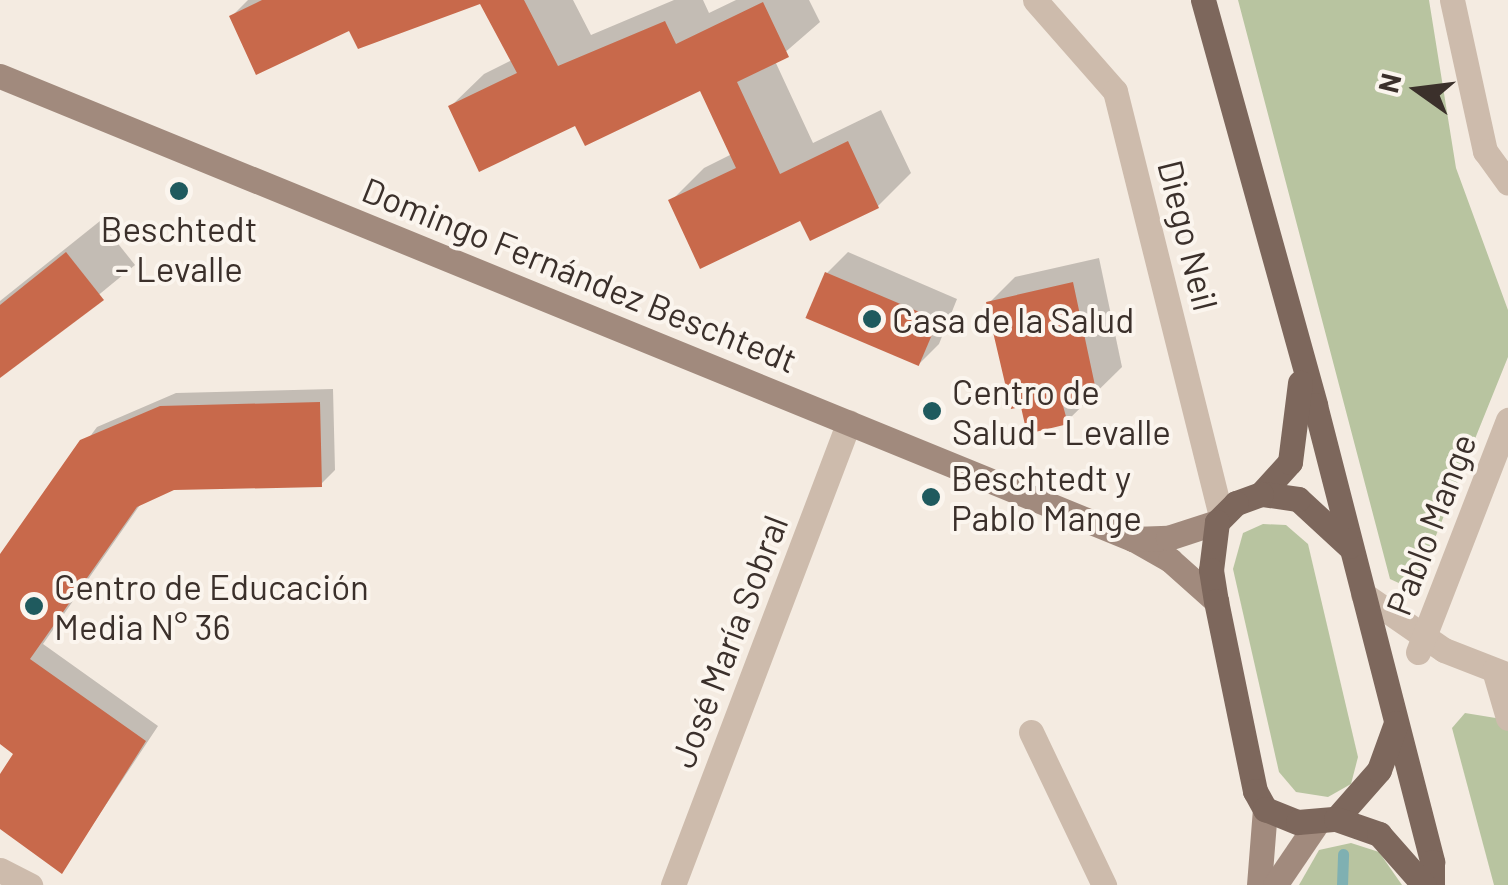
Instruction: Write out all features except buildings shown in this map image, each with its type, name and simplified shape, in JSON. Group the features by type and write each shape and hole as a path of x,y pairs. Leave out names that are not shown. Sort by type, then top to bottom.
{"main road":[{"path":"1202,0 1363,594 1432,885"},
{"path":"1300,368 1290,462 1260,494 1219,519 1212,570 1255,790 1266,810 1379,834 1424,885"},
{"path":"1260,494 1298,499 1318,511 1351,548"},
{"path":"1327,821 1379,770 1396,723"}],"street":[{"name":"Diego Neil","path":"1036,0 1115,91 1219,519"},
{"path":"1452,0 1485,151 1508,183"},
{"name":"Domingo Fernández Beschtedt","path":"0,76 1133,540 1170,560 1216,601"},
{"name":"Pablo Mange","path":"1429,646 1508,420"},
{"name":"José María Sobral","path":"674,885 849,422"},
{"path":"1133,540 1168,538 1219,519"},
{"path":"1363,594 1429,646 1501,673 1508,718"},
{"path":"1387,687 1396,664 1429,646"},
{"path":"1031,732 1104,885"},
{"path":"1259,885 1266,810"},
{"path":"1275,885 1327,821"},
{"path":"0,870 30,885"}],"green space":[{"path":"1238,0 1429,0 1456,168 1508,310 1508,357 1414,590 1390,579"},
{"path":"1263,524 1286,525 1308,544 1358,757 1351,784 1328,797 1296,792 1279,772 1233,569 1243,533"},
{"path":"1465,713 1508,720 1508,885 1494,885 1452,728"},
{"path":"1351,843 1379,852 1402,885 1299,885 1319,850"}],"waterway":[{"path":"1342,885 1343,854"}],"place":[{"name":"Beschtedt - Levalle","path":"179,191"},
{"name":"Casa de la Salud","path":"872,319"},
{"name":"Centro de Salud - Levalle","path":"932,411"},
{"name":"Beschtedt y Pablo Mange","path":"931,497"},
{"name":"Centro de Educación Media N° 36","path":"34,606"}]}
